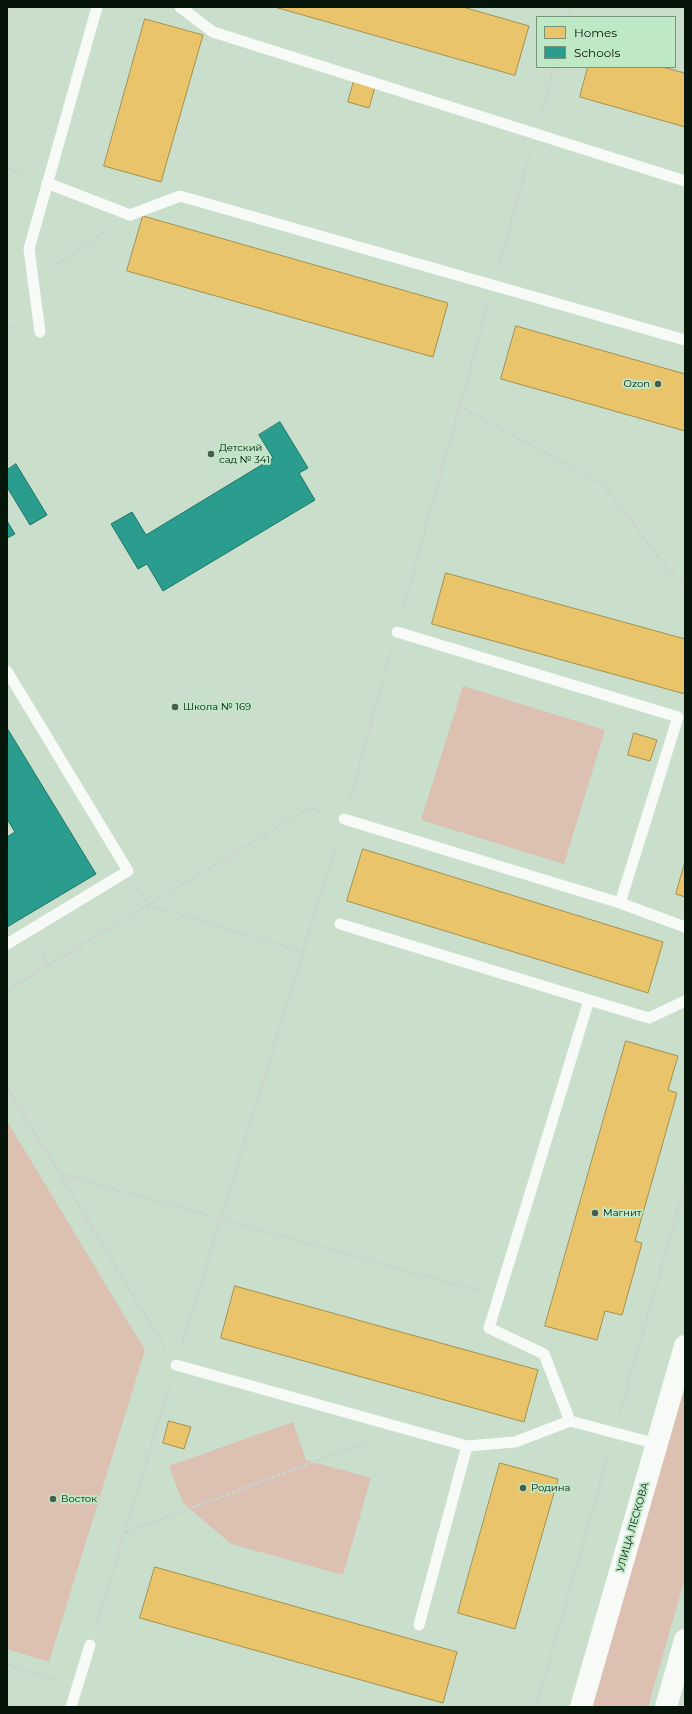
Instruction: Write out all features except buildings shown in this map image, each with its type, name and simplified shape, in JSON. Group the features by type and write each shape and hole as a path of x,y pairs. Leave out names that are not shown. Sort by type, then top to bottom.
{"main road":[{"name":"УЛИЦА ЛЕСКОВА","path":"581,1707 685,1346"},
{"path":"666,1707 685,1640"}],"lane":[{"path":"40,332 29,249 97,7"},
{"path":"180,7 213,32 685,181"},
{"path":"47,183 130,215 180,196 685,340"},
{"path":"397,632 678,717 620,903"},
{"path":"7,672 128,871 7,944"},
{"path":"344,819 620,903 685,927"},
{"path":"340,924 649,1018 685,1001"},
{"path":"570,1421 544,1354 489,1328 589,1000"},
{"path":"176,1365 467,1446 515,1442 570,1421 657,1444"},
{"path":"419,1625 467,1446"},
{"path":"71,1707 90,1645"}],"path":[{"path":"7,14 9,7"},
{"path":"90,1645 344,819 554,68"},
{"path":"33,281 130,215"},
{"path":"459,406 603,484 666,568 685,585"},
{"path":"7,990 309,808 344,819"},
{"path":"139,890 148,905 303,952"},
{"path":"39,950 49,965"},
{"path":"7,1087 176,1365"},
{"path":"60,1174 498,1296"},
{"path":"124,1533 402,1428"},
{"path":"7,1665 77,1687"}],"shaded area":[{"path":"463,686 605,730 564,864 421,820"},
{"name":"Восток","path":"7,1121 145,1350 49,1662 7,1649"},
{"path":"685,1385 685,1578 648,1707 592,1707"},
{"path":"293,1422 306,1460 371,1478 343,1575 231,1544 183,1503 169,1466"}],"place":[{"name":"Ozon","path":"658,384"},
{"name":"Детский сад № 341","path":"211,454"},
{"name":"Школа № 169","path":"175,707"},
{"name":"Магнит","path":"595,1213"},
{"name":"Родина","path":"523,1488"},
{"name":"Восток","path":"53,1499"}]}
